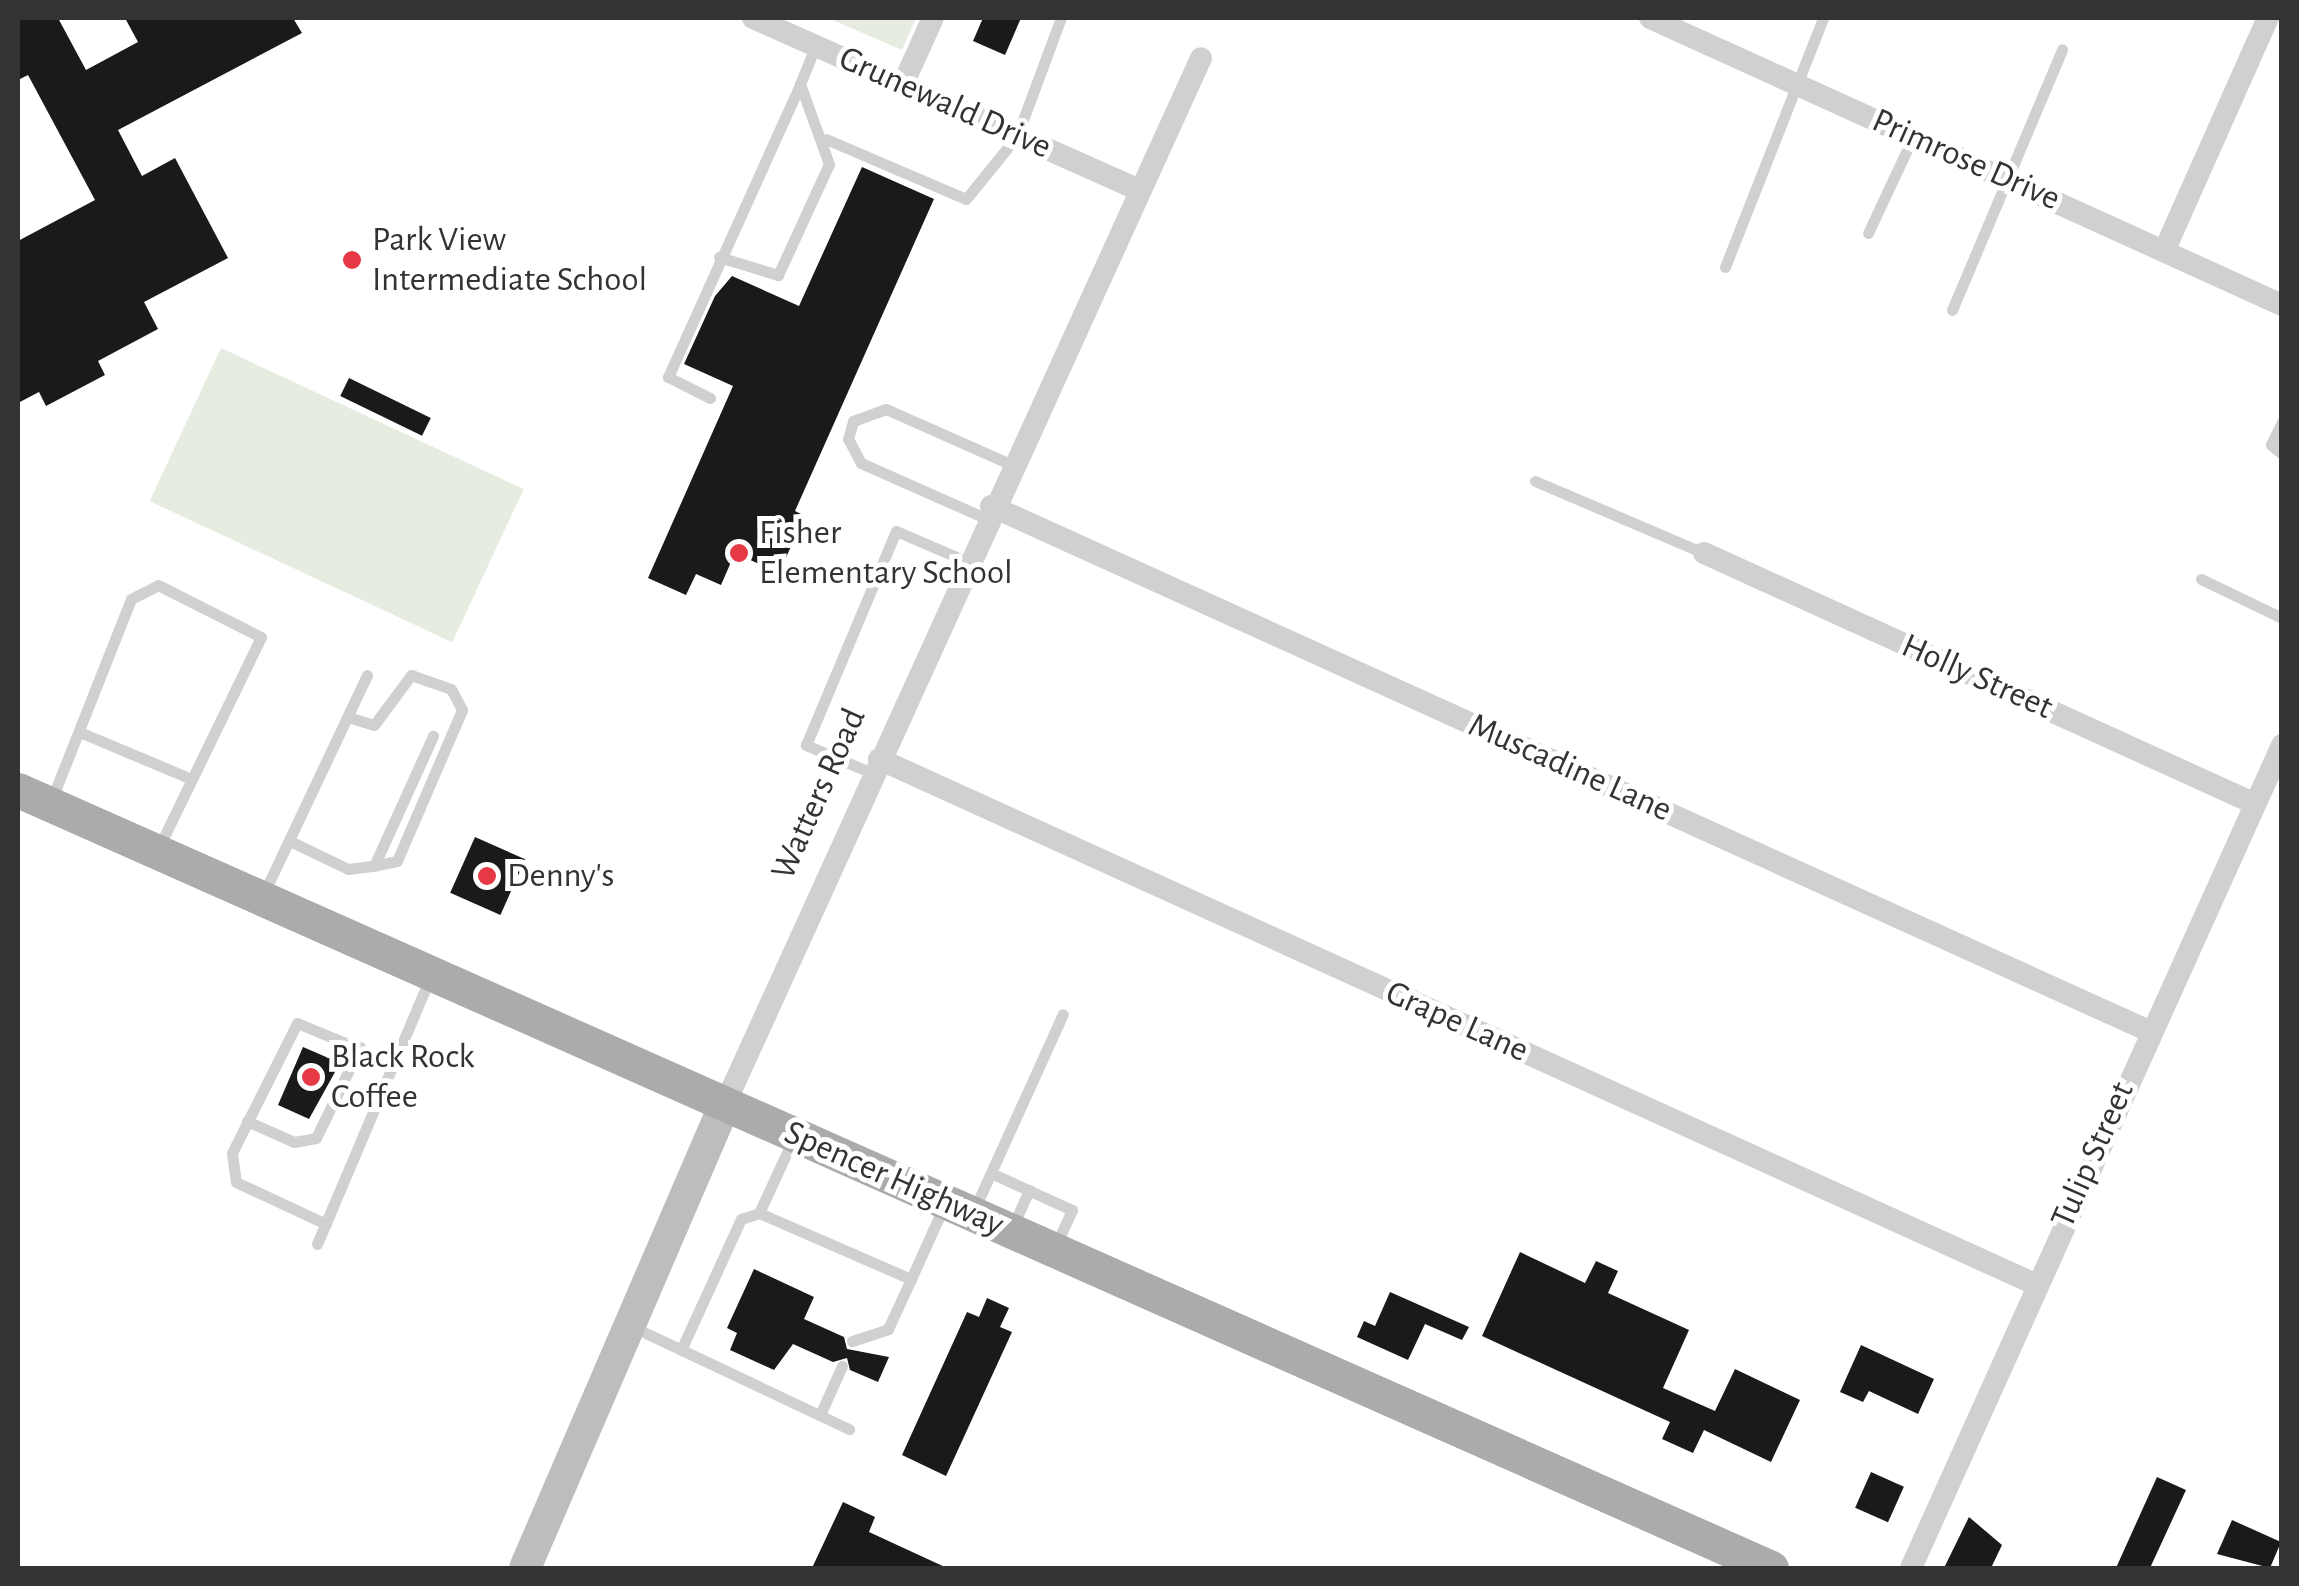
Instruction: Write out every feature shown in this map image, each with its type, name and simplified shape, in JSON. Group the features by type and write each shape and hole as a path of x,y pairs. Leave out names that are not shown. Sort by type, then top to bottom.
{"main road":[{"name":"Spencer Highway","path":"33,797 1771,1568"}],"street":[{"name":"Grunewald Drive","path":"752,18 1138,189"},
{"path":"903,84 933,18"},
{"name":"Primrose Drive","path":"1650,18 2282,305"},
{"path":"2165,249 2268,18"},
{"name":"Watters Road","path":"525,1568 966,561 1201,58"},
{"name":"Muscadine Lane","path":"988,512 2149,1031"},
{"name":"Holly Street","path":"1704,553 2251,802"},
{"name":"Tulip Street","path":"1910,1568 2251,802 2282,746"},
{"name":"Grape Lane","path":"876,766 2035,1284"}],"lane":[{"path":"826,140 966,199 1017,136 1061,18"},
{"path":"1725,267 1784,126 1791,82 1823,18"},
{"path":"710,398 668,377 816,45"},
{"path":"1952,310 2062,49"},
{"path":"719,256 778,275 829,164 826,140 800,84"},
{"path":"1868,233 1913,137"},
{"path":"988,512 862,463 850,448 853,421 886,409 1010,464"},
{"path":"2282,422 2271,444 2282,454"},
{"path":"1534,481 1704,553"},
{"path":"876,766 806,745 896,531 966,561"},
{"path":"2201,579 2282,618"},
{"path":"33,797 82,734 131,599 158,585 261,637 210,755 189,778 156,852"},
{"path":"261,898 292,842 367,675"},
{"path":"292,842 348,868 397,861 462,710 451,688 411,675 374,725 348,716"},
{"path":"82,734 189,778"},
{"path":"374,866 433,736"},
{"path":"317,1244 432,974"},
{"path":"852,1341 888,1328 911,1278 959,1208 991,1173 1063,1014"},
{"path":"326,1224 236,1182 232,1152 297,1023 394,1063"},
{"path":"247,1121 294,1142 316,1138 360,1047"},
{"path":"759,1213 795,1136"},
{"path":"991,1173 1072,1210 1054,1250"},
{"path":"1010,1231 1029,1190"},
{"path":"681,1350 741,1219 759,1213 911,1278"},
{"path":"633,1327 849,1429"},
{"path":"820,1415 842,1366"}],"shaded area":[{"path":"828,18 916,18 902,50"},
{"path":"221,348 524,489 452,642 150,501"}],"building":[{"path":"18,18 58,18 86,70 138,42 125,18 293,18 302,33 118,130 142,176 175,158 228,258 144,302 158,329 98,361 105,375 46,406 39,392 18,403 18,241 95,200 28,75 18,80"},
{"path":"983,18 1021,18 1005,55 973,41"},
{"path":"862,167 934,199 795,511 805,516 783,564 770,569 735,553 721,585 696,574 686,595 648,578 733,386 684,364 715,296 732,276 799,306"},
{"path":"349,378 431,418 422,436 340,396"},
{"name":"Denny's","path":"475,837 525,859 500,915 450,893"},
{"name":"Black Rock Coffee","path":"303,1047 340,1063 309,1119 278,1105"},
{"path":"1520,1252 1585,1283 1596,1261 1618,1271 1608,1293 1689,1330 1663,1388 1715,1411 1735,1369 1800,1400 1771,1462 1704,1430 1693,1453 1662,1439 1670,1422 1482,1336"},
{"path":"754,1269 814,1297 804,1319 844,1337 847,1349 889,1357 878,1382 850,1370 847,1358 833,1362 793,1344 774,1370 730,1350 737,1333 727,1328"},
{"path":"1390,1292 1469,1327 1462,1340 1425,1324 1408,1360 1357,1337 1364,1321 1375,1326"},
{"path":"987,1298 1009,1308 1000,1327 1012,1332 946,1476 902,1455 967,1312 979,1317"},
{"path":"1861,1345 1934,1379 1918,1414 1869,1391 1863,1402 1840,1392"},
{"path":"1871,1472 1904,1487 1888,1522 1855,1508"},
{"path":"2157,1477 2186,1490 2150,1568 2116,1568"},
{"path":"843,1502 875,1517 869,1532 947,1568 812,1568"},
{"path":"1969,1517 2002,1545 1991,1568 1944,1568"},
{"path":"2232,1520 2281,1542 2270,1568 2217,1554"}],"place":[{"name":"Park View Intermediate School","path":"352,260"},
{"name":"Fisher Elementary School","path":"739,553"},
{"name":"Denny's","path":"487,876"},
{"name":"Black Rock Coffee","path":"311,1077"}]}
